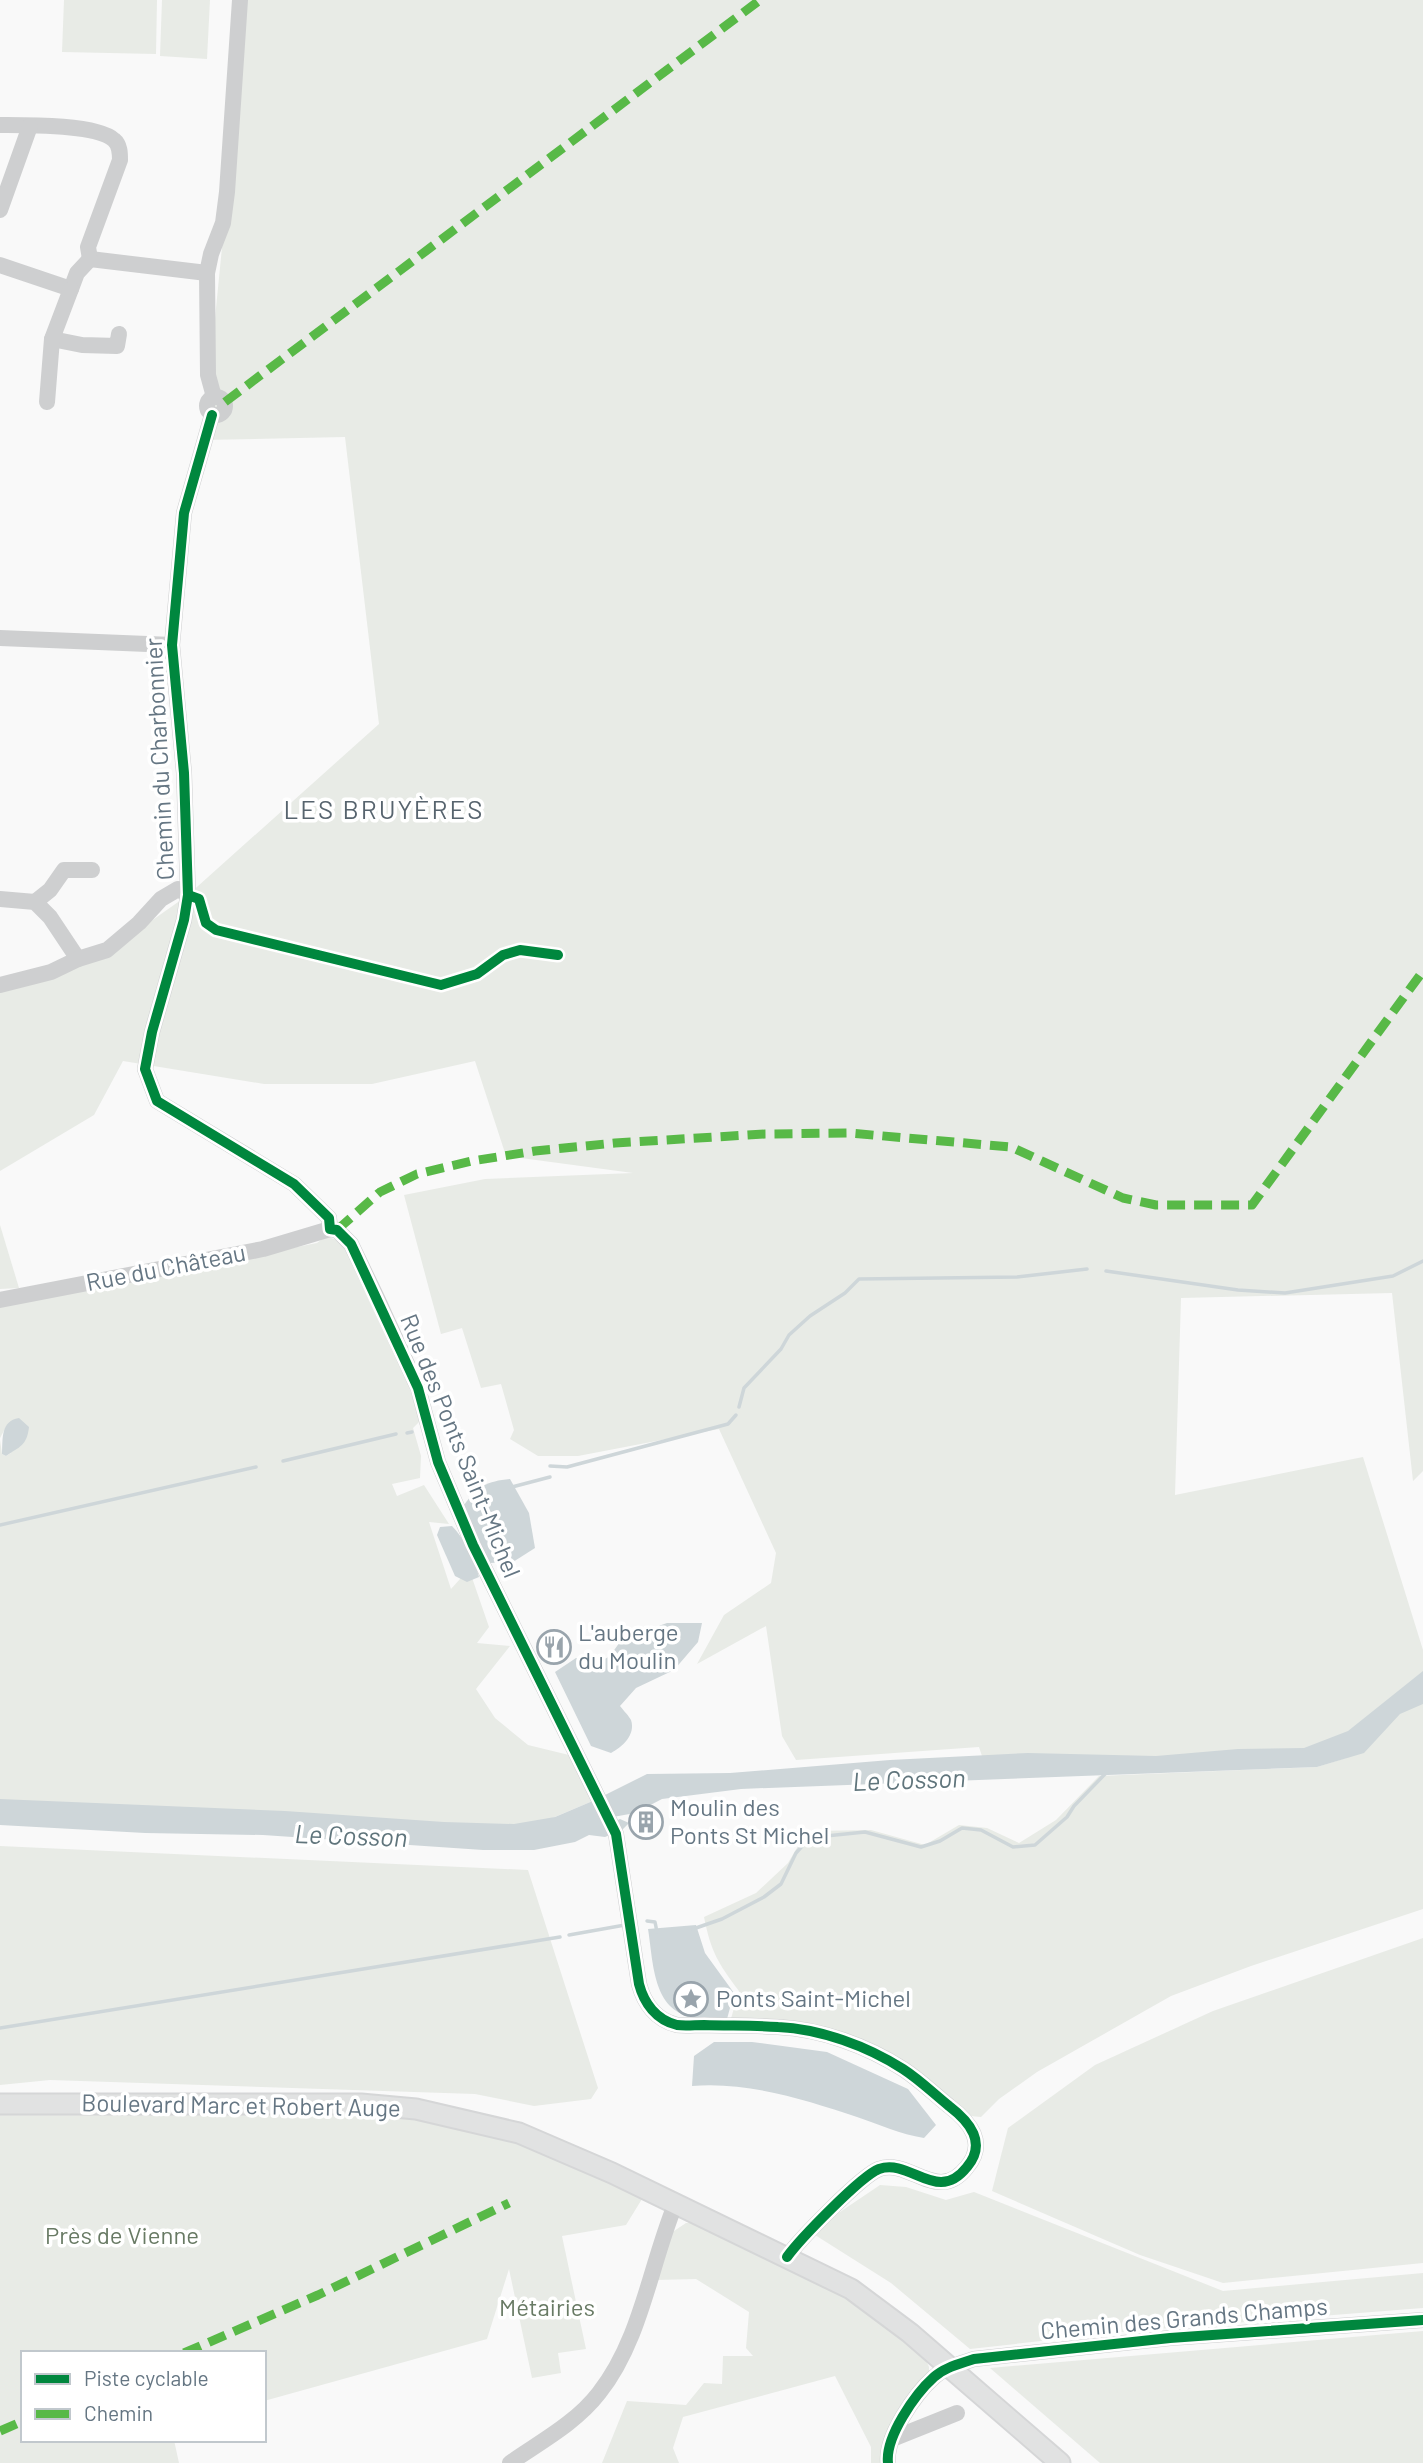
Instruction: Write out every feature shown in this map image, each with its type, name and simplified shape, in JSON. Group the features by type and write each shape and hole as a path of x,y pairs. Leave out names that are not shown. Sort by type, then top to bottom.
{"main road":[{"name":"Boulevard Marc et Robert Auge","path":"0,2104 362,2104 416,2109 519,2133 612,2173 851,2289 910,2333 1060,2463"}],"street":[{"path":"90,259 207,273 223,223 227,192 240,0"},
{"path":"0,125 72,127 113,138 118,145 120,160 88,247 90,259"},
{"path":"0,210 30,125"},
{"path":"47,402 52,340 77,273 90,259"},
{"path":"0,265 71,289"},
{"name":"Chemin du Charbonnier","path":"207,273 208,375 214,397 207,405 212,415 184,513 172,645 184,773 188,895 184,920 152,1032 145,1069 157,1101 294,1184 329,1218 330,1229"},
{"path":"52,340 82,345 117,346 119,334"},
{"path":"0,638 172,645"},
{"path":"35,902 50,890 64,870 92,870"},
{"path":"0,985 51,972 78,959 107,950 139,923 160,899 178,889 188,895"},
{"path":"0,899 35,902 50,917 78,959"},
{"name":"Rue du Château","path":"0,1300 262,1249 330,1229"},
{"name":"Rue des Ponts Saint-Michel","path":"330,1229 337,1230 351,1244 377,1298 418,1388 438,1462 473,1545 616,1833 639,1984 643,1998 652,2011 677,2025 780,2027 813,2032 863,2048 904,2070 963,2116 974,2130 974,2156 967,2168 956,2178 932,2182 895,2167 873,2172 802,2237 787,2257"},
{"path":"510,2463 571,2421 597,2395 615,2370 631,2337 674,2205"},
{"name":"Chemin des Grands Champs","path":"949,2367 974,2359 1170,2338 1423,2320"},
{"path":"888,2463 887,2453 903,2417 934,2377 949,2367"},
{"path":"892,2438 957,2413"}],"green space":[{"path":"64,0 157,0 156,54 62,52"},
{"path":"162,0 210,0 207,59 160,56"},
{"path":"242,0 1423,0 1423,1471 1413,1481 1392,1293 1181,1298 1175,1495 1363,1457 1423,1650 1423,1909 1251,1966 1171,1996 1037,2072 999,2099 981,2117 970,2116 892,2056 730,2022 739,1991 716,1957 704,1917 756,1893 788,1863 801,1841 814,1831 871,1830 925,1845 959,1825 987,1828 1019,1843 1056,1820 1099,1776 1317,1767 1346,1758 982,1756 979,1747 796,1760 782,1736 766,1626 697,1664 724,1615 771,1583 776,1553 719,1429 578,1456 538,1456 510,1439 514,1430 501,1384 481,1388 462,1328 441,1334 404,1195 485,1179 633,1173 506,1156 475,1061 372,1084 264,1084 123,1061 94,1115 0,1171 0,983 96,960 188,895 379,724 345,437 203,440 239,75"},
{"path":"0,1225 19,1288 0,1289"},
{"path":"326,1236 339,1241 350,1255 404,1372 420,1421 413,1428 421,1456 420,1478 392,1484 397,1496 424,1485 449,1524 429,1522 451,1589 469,1569 489,1627 477,1643 510,1646 476,1689 495,1718 528,1745 569,1755 595,1800 524,1830 0,1805 0,1440 2,1454 6,1456 11,1453 7,1425 0,1438 0,1306 317,1243"},
{"path":"0,1846 528,1870 598,2088 591,2099 534,2106 475,2094 50,2080 0,2085"},
{"path":"1423,1938 1423,2263 1223,2283 1140,2255 992,2191 1008,2128 1095,2065 1213,2011"},
{"path":"347,2110 431,2119 483,2130 506,2138 553,2156 642,2199 626,2225 562,2236 586,2349 558,2353 561,2373 532,2378 509,2269 487,2339 266,2400 266,2351 21,2351 21,2442 174,2442 179,2463 0,2463 0,2113"},
{"path":"880,2185 906,2187 946,2200 974,2192 1223,2291 1423,2273 1423,2308 1131,2331 970,2349 891,2283 815,2235 837,2214"},
{"path":"686,2223 694,2223 828,2285 886,2324 925,2358 929,2374 883,2463 871,2463 871,2447 835,2376 683,2417 673,2448 679,2463 602,2463 627,2401 686,2405 704,2383 722,2384 723,2356 753,2356 746,2348 749,2312 696,2279 655,2280 671,2233"},
{"path":"1423,2331 1423,2463 1100,2463 990,2368"}],"water":[{"path":"19,1418 29,1427 26,1438 22,1445 6,1456 2,1454 4,1432 8,1423"},
{"path":"510,1479 529,1513 535,1548 513,1562 489,1563 464,1505 483,1486"},
{"path":"452,1526 468,1550 479,1577 467,1582 455,1576 437,1535 440,1527"},
{"path":"667,1623 702,1623 698,1642 674,1670 636,1688 620,1706 632,1725 632,1731 623,1744 611,1753 591,1746 555,1672 576,1658 596,1664 610,1656 622,1639"},
{"name":"Le Cosson","path":"1423,1671 1423,1704 1400,1714 1364,1753 1317,1767 741,1789 662,1799 635,1813 613,1817 608,1825 620,1819 629,1823 622,1830 605,1837 589,1835 575,1842 534,1850 483,1850 263,1835 145,1833 0,1825 0,1799 514,1824 555,1817 647,1774 730,1773 890,1760 1028,1753 1156,1756 1238,1749 1304,1748 1348,1731"},
{"path":"696,1925 705,1953 734,1993 727,2019 697,2018 676,2011 667,2003 656,1980 648,1929"},
{"path":"714,2042 752,2042 827,2052 908,2089 936,2125 924,2138 776,2093 733,2086 692,2086 694,2056"}],"waterway":[{"path":"1106,1271 1238,1290 1285,1293 1393,1276 1423,1261"},
{"path":"739,1407 744,1388 781,1349 789,1335 810,1316 845,1293 859,1279 1017,1277 1087,1269"},
{"path":"550,1466 567,1467 728,1424 736,1415"},
{"path":"407,1433 412,1432"},
{"path":"283,1461 396,1434"},
{"path":"0,1525 256,1467"},
{"path":"512,1487 550,1477"},
{"path":"693,1929 722,1919 764,1897 781,1884 796,1853 816,1837 865,1832 921,1847 940,1841 962,1828 981,1830 1013,1847 1035,1845 1067,1817 1107,1772"},
{"path":"647,1921 655,1922 657,1932"},
{"path":"569,1935 625,1925"},
{"path":"0,2028 560,1937"}],"marked path":[{"path":"225,402 760,0"},
{"path":"337,1230 380,1192 417,1174 472,1161 615,1143 765,1134 849,1133 1011,1147 1123,1198 1156,1205 1252,1205 1423,971"},
{"path":"189,2351 318,2295 509,2203"},
{"path":"0,2431 21,2422"}],"cycle path":[{"path":"212,415 184,513 172,645 184,773 188,895 184,920 152,1032 145,1069 157,1101 294,1184 329,1218 330,1229 337,1230 351,1244 418,1388 438,1462 473,1545 616,1834 639,1984 652,2010 677,2025 794,2028 859,2046 903,2069 957,2112 969,2126 976,2141 976,2150 967,2167 956,2178 945,2182 934,2181 902,2169 879,2169 845,2195 787,2257"},
{"path":"188,895 199,899 206,923 216,930 441,985 477,974 503,955 520,950 558,955"},
{"path":"888,2463 888,2453 896,2429 918,2394 938,2374 974,2359 1170,2338 1423,2320"}],"place":[{"name":"L'auberge du Moulin","path":"554,1647"},
{"name":"Moulin des Ponts St Michel","path":"646,1822"},
{"name":"Ponts Saint-Michel","path":"691,1999"}],"district":[{"name":"LES BRUYÈRES","path":"384,810"}],"park label":[{"name":"Près de Vienne","path":"122,2236"},
{"name":"Métairies","path":"547,2308"}]}
